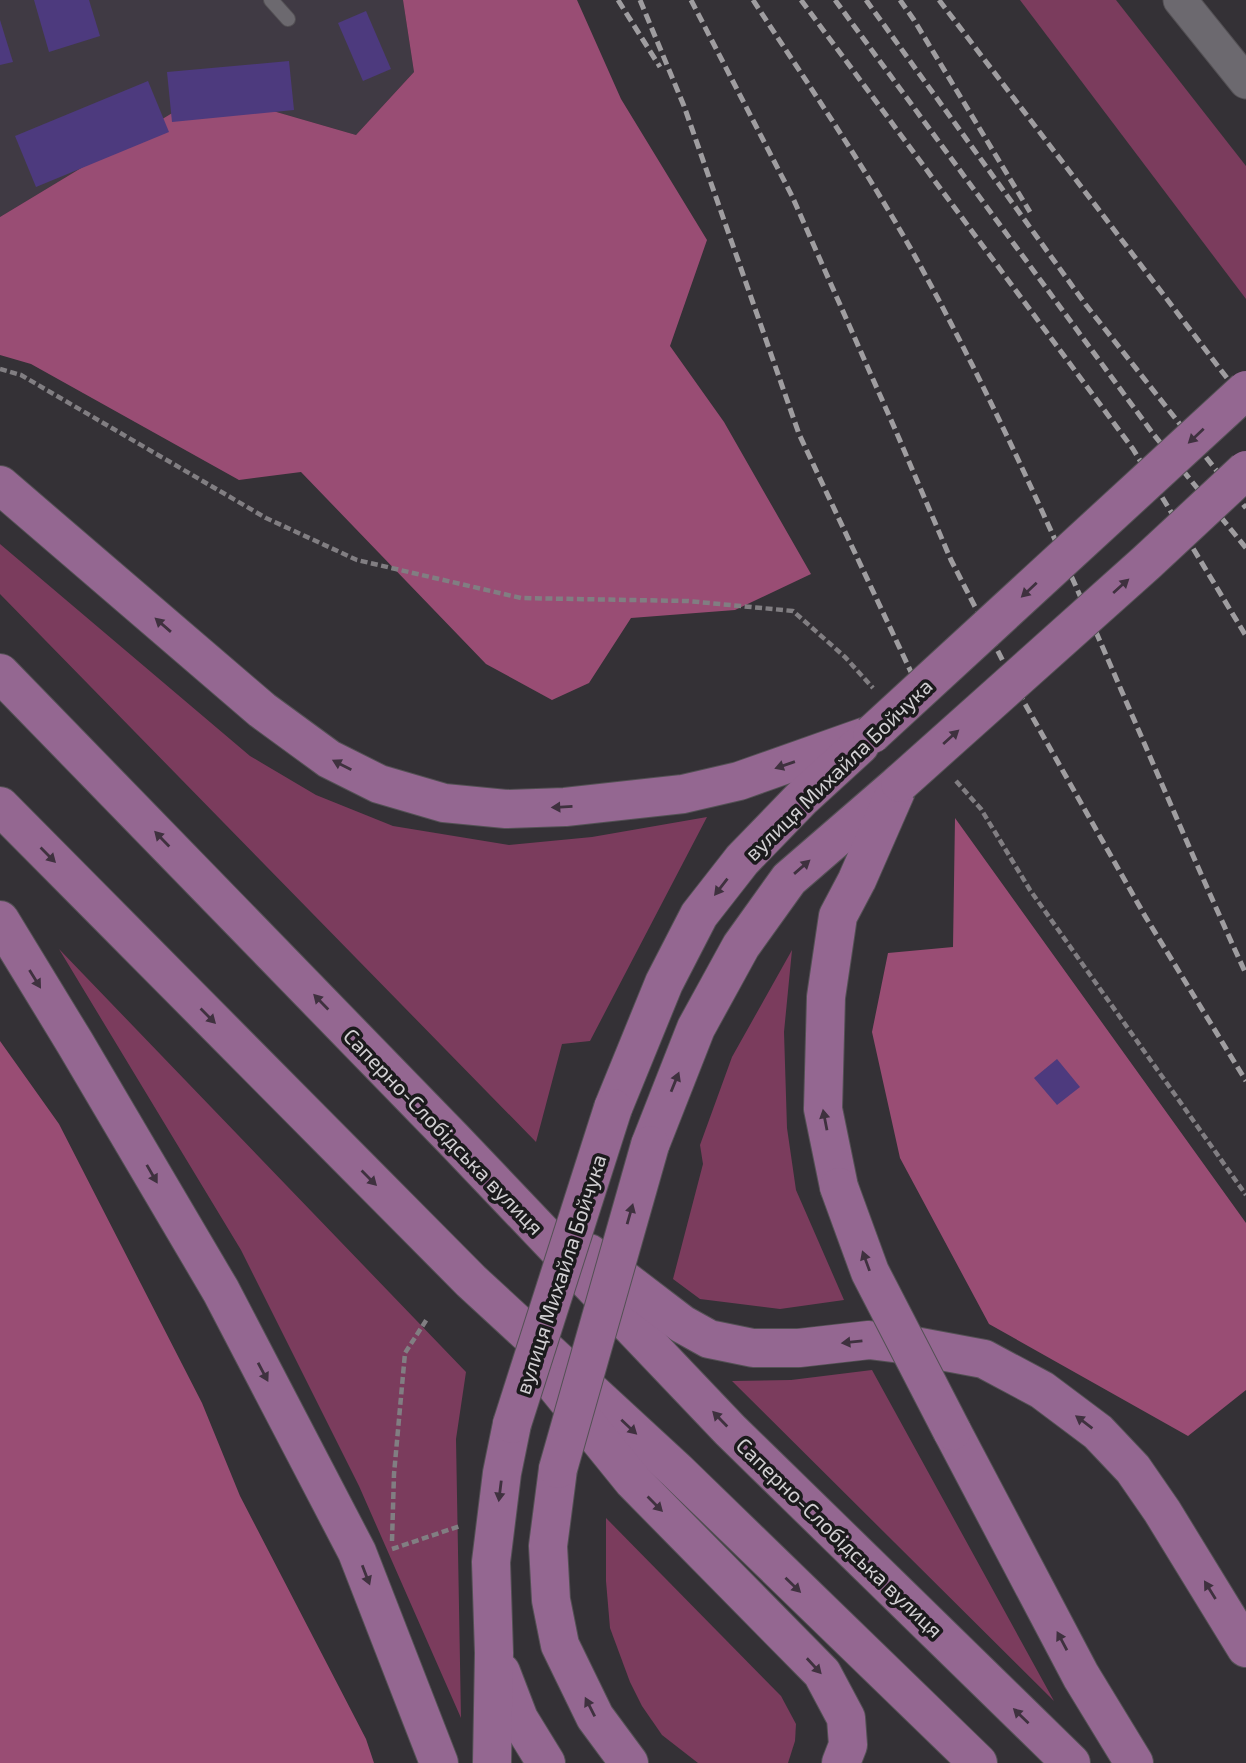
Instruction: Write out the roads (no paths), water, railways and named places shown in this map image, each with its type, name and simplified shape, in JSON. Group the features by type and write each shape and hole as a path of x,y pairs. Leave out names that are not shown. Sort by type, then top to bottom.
{"main road":[{"name":"вулиця Михайла Бойчука","path":"492,1763 494,1653 491,1562 502,1473 512,1424 613,1108 664,983 699,915 742,860 801,799 1246,390"},
{"path":"629,1763 595,1717 560,1645 551,1600 548,1546 558,1468 650,1146 696,1028 741,946 789,879 1146,564 1246,470"},
{"path":"0,485 262,710 318,751 379,784 444,803 506,809 565,807 683,794 739,781 872,734"},
{"name":"Саперно-Слобідська вулиця","path":"0,673 453,1139 730,1430 1071,1763"},
{"path":"900,783 838,916 826,997 823,1110 839,1187 870,1272 1081,1676 1134,1763"},
{"path":"0,806 471,1281 677,1471 978,1763"},
{"path":"0,920 221,1291 357,1552 439,1763"},
{"path":"453,1139 597,1260 682,1324 709,1339 753,1348 799,1348 869,1340 909,1345 984,1359 1042,1390 1098,1432 1133,1469 1162,1511 1246,1648"},
{"path":"471,1281 633,1481 822,1673 846,1718 848,1745 841,1763"},
{"path":"494,1653 519,1719 546,1763"},
{"path":"508,1763 527,1759 533,1763"}],"street":[{"path":"1180,0 1246,82"}],"lane":[{"path":"271,0 288,19"}],"railway":[{"path":"618,0 660,67"},
{"path":"640,0 684,106 799,434 911,672"},
{"path":"691,0 792,196 951,560 1025,704 1145,916 1246,1081"},
{"path":"753,0 887,208 972,365 1054,537 1246,974"},
{"path":"801,0 1133,449 1246,636"},
{"path":"835,0 1154,435 1246,548"},
{"path":"866,0 1086,305 1246,508"},
{"path":"900,0 1030,212"},
{"path":"939,0 1246,403"}]}
